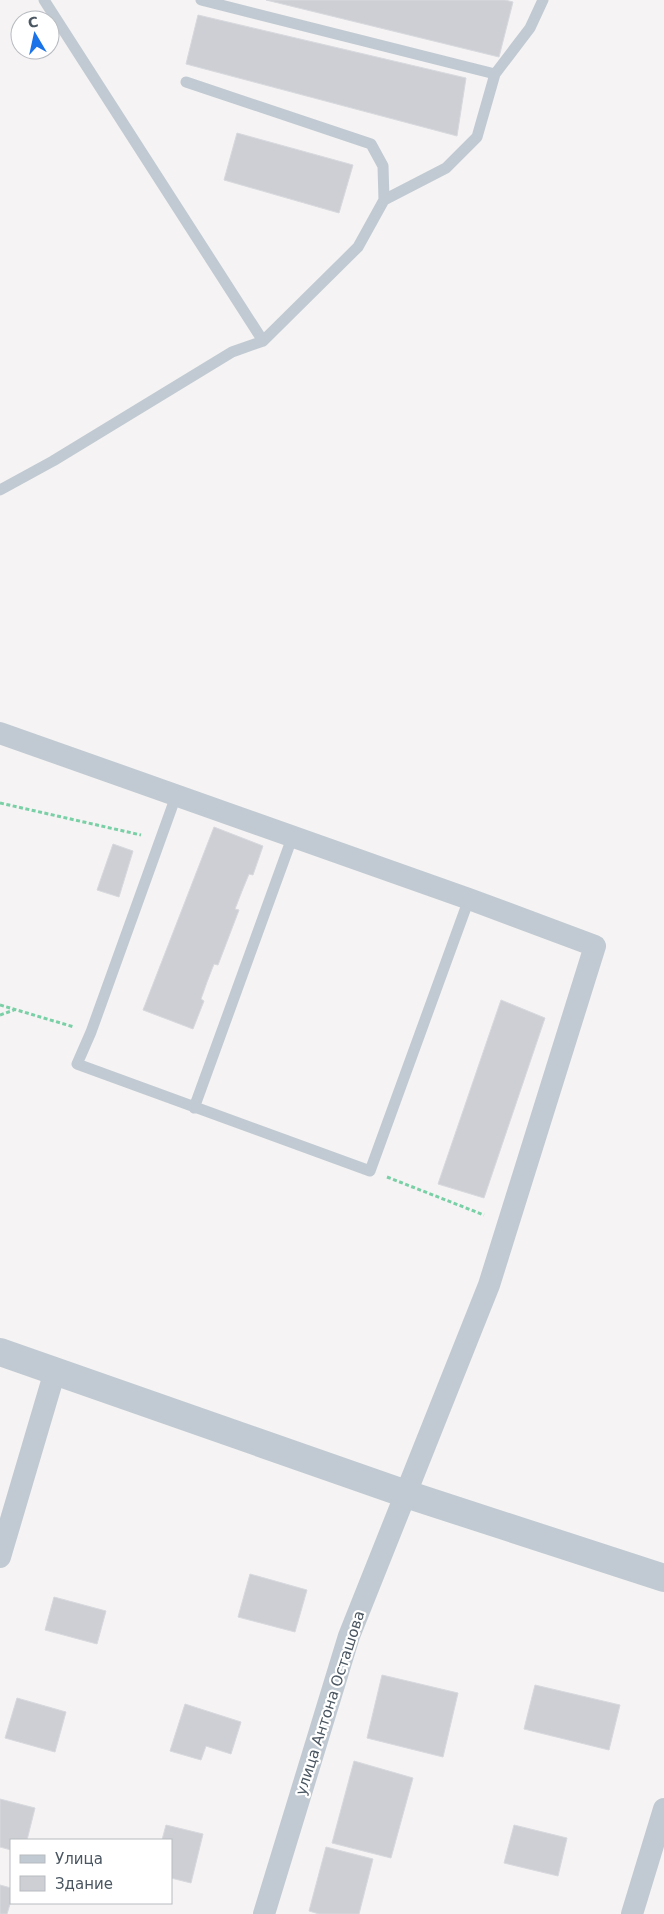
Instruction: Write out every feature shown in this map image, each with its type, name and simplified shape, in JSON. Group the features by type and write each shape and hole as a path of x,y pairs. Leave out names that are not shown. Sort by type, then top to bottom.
{"street":[{"path":"0,733 292,838 469,899"},
{"name":"улица Антона Осташова","path":"264,1914 349,1636 488,1285 595,946 469,899"},
{"path":"0,1352 406,1494 664,1578"},
{"path":"0,1557 55,1371"},
{"path":"632,1914 664,1809"}],"lane":[{"path":"44,0 263,341"},
{"path":"201,0 495,74"},
{"path":"384,200 446,168 477,137 495,74 530,28 543,0"},
{"path":"0,490 53,461 232,352 263,341 358,246 384,200 382,166 371,144 186,82"},
{"path":"176,796 91,1032 77,1064 370,1171 469,899"},
{"path":"194,1108 292,838"}],"path":[{"path":"0,803 161,840"},
{"path":"0,1005 91,1032"},
{"path":"0,1015 15,1010"},
{"path":"370,1171 507,1225"}],"building":[{"path":"266,0 505,0 513,2 499,57"},
{"path":"198,15 466,78 457,136 186,64"},
{"path":"237,133 353,165 339,213 224,180"},
{"path":"214,827 263,846 253,875 249,874 235,909 239,910 218,965 214,964 207,982 201,999 204,1001 193,1029 143,1010"},
{"path":"113,844 133,851 119,897 97,890"},
{"path":"501,1000 545,1018 484,1198 438,1184"},
{"path":"250,1574 307,1590 295,1632 238,1617"},
{"path":"54,1597 106,1611 97,1644 45,1630"},
{"path":"382,1675 458,1693 443,1757 367,1738"},
{"path":"535,1685 620,1705 609,1750 524,1729"},
{"path":"17,1698 66,1712 55,1752 5,1738"},
{"path":"185,1704 241,1722 231,1754 206,1746 201,1760 170,1751"},
{"path":"354,1761 413,1778 391,1858 332,1843"},
{"path":"0,1799 35,1808 27,1839 10,1839 10,1850 0,1847"},
{"path":"166,1825 203,1834 191,1883 172,1878 172,1839 162,1839"},
{"path":"514,1825 567,1838 558,1876 504,1863"},
{"path":"326,1847 373,1859 359,1914 319,1914 309,1911"},
{"path":"0,1885 10,1888 10,1904 7,1914 0,1914"}]}
